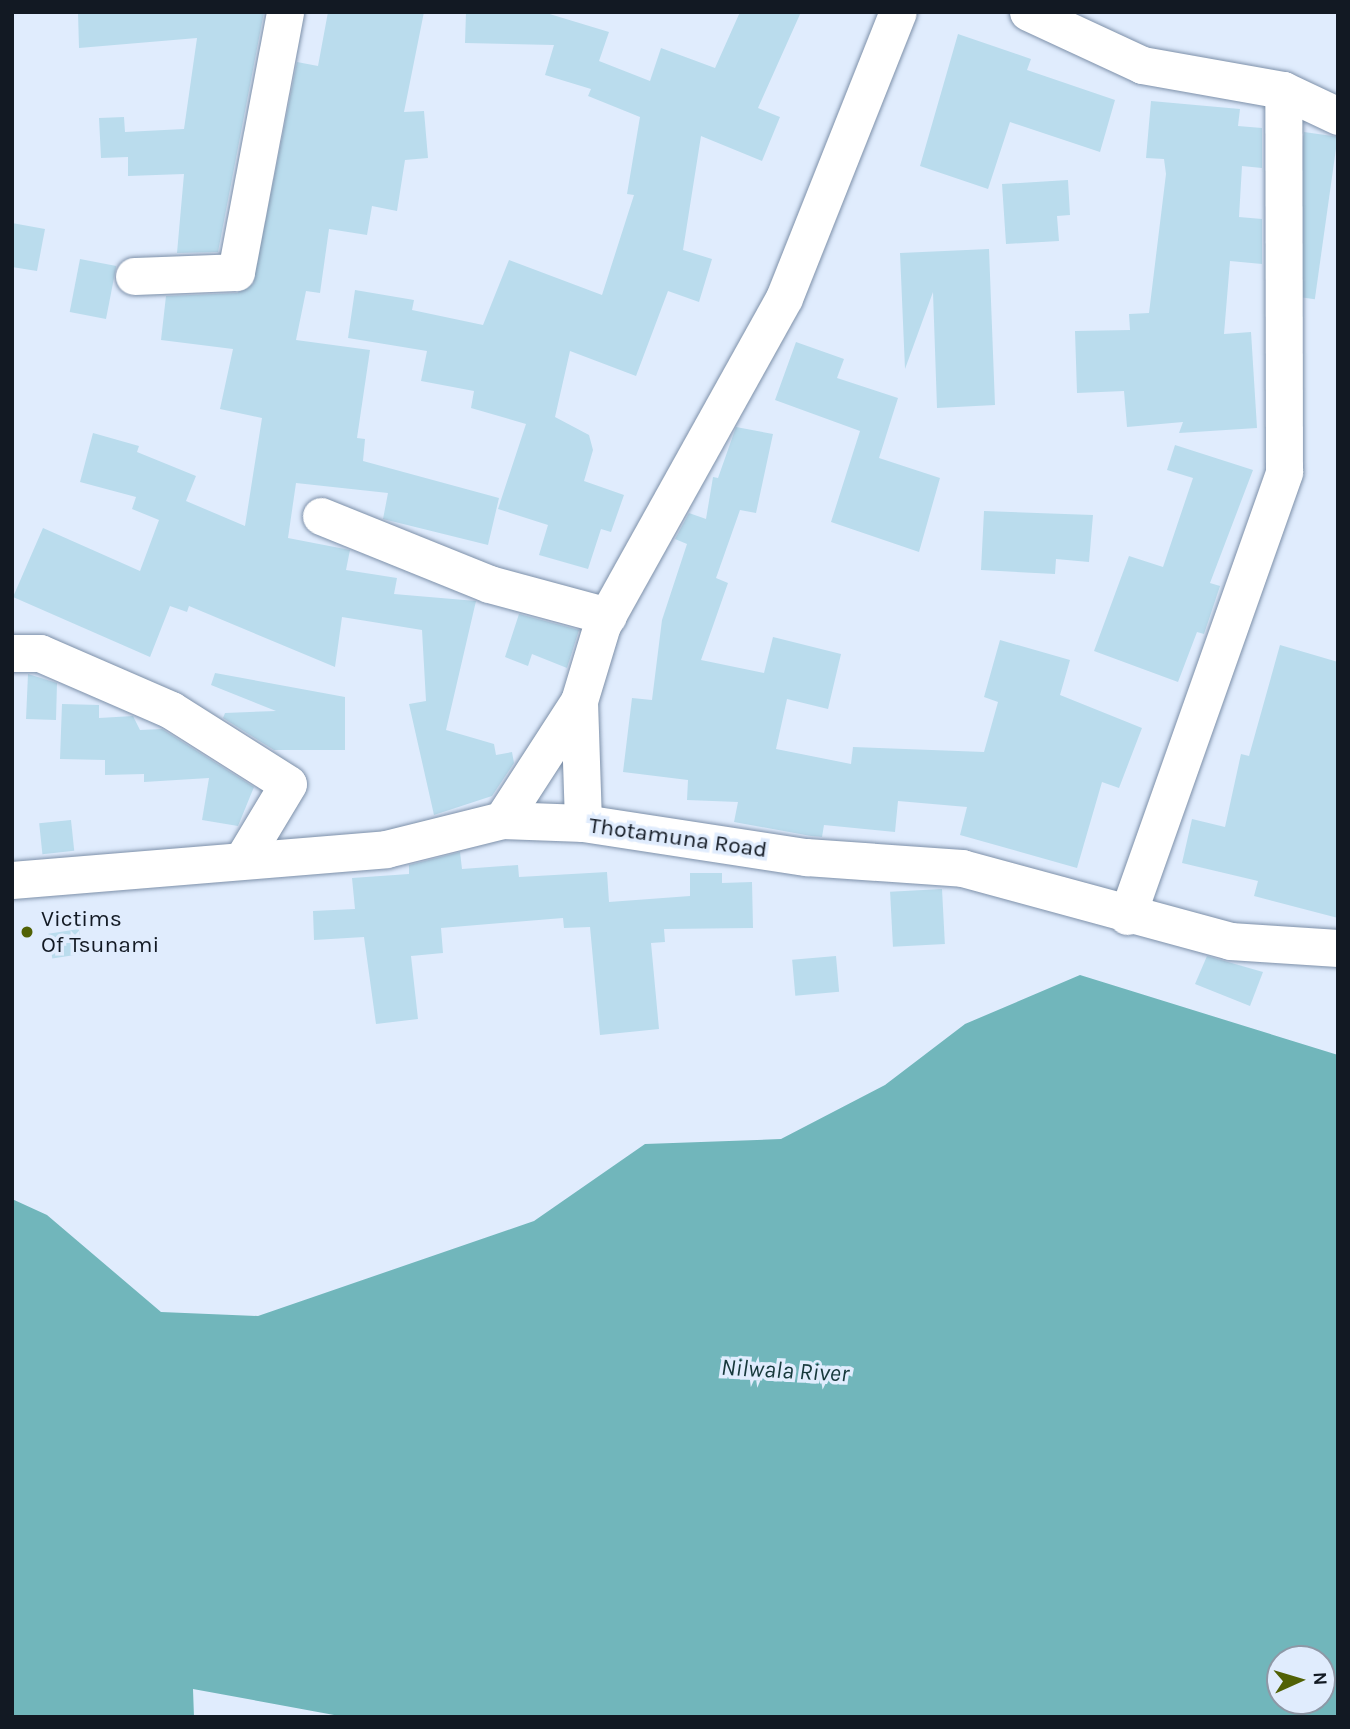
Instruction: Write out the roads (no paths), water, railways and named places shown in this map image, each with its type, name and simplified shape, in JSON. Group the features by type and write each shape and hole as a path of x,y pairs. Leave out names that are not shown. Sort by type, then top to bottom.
{"street":[{"path":"134,276 236,272 285,12"},
{"path":"502,820 579,701 608,616 784,298 898,12"},
{"path":"1028,12 1142,65 1283,90 1338,116"},
{"path":"1128,916 1284,472 1283,90"},
{"path":"321,516 489,584 608,616"},
{"path":"12,653 40,653 171,710 288,784 243,859"},
{"path":"579,701 583,823"},
{"name":"Thotamuna Road","path":"12,880 386,849 502,820 583,823 806,857 962,868 1128,916 1230,941 1338,948"}],"water":[{"name":"Nilwala River","path":"1080,975 1338,1055 1338,1717 345,1717 193,1689 194,1717 12,1717 12,1199 47,1215 161,1312 258,1316 534,1221 645,1144 781,1139 885,1085 965,1024"}],"place":[{"name":"Victims Of Tsunami","path":"27,932"}]}
